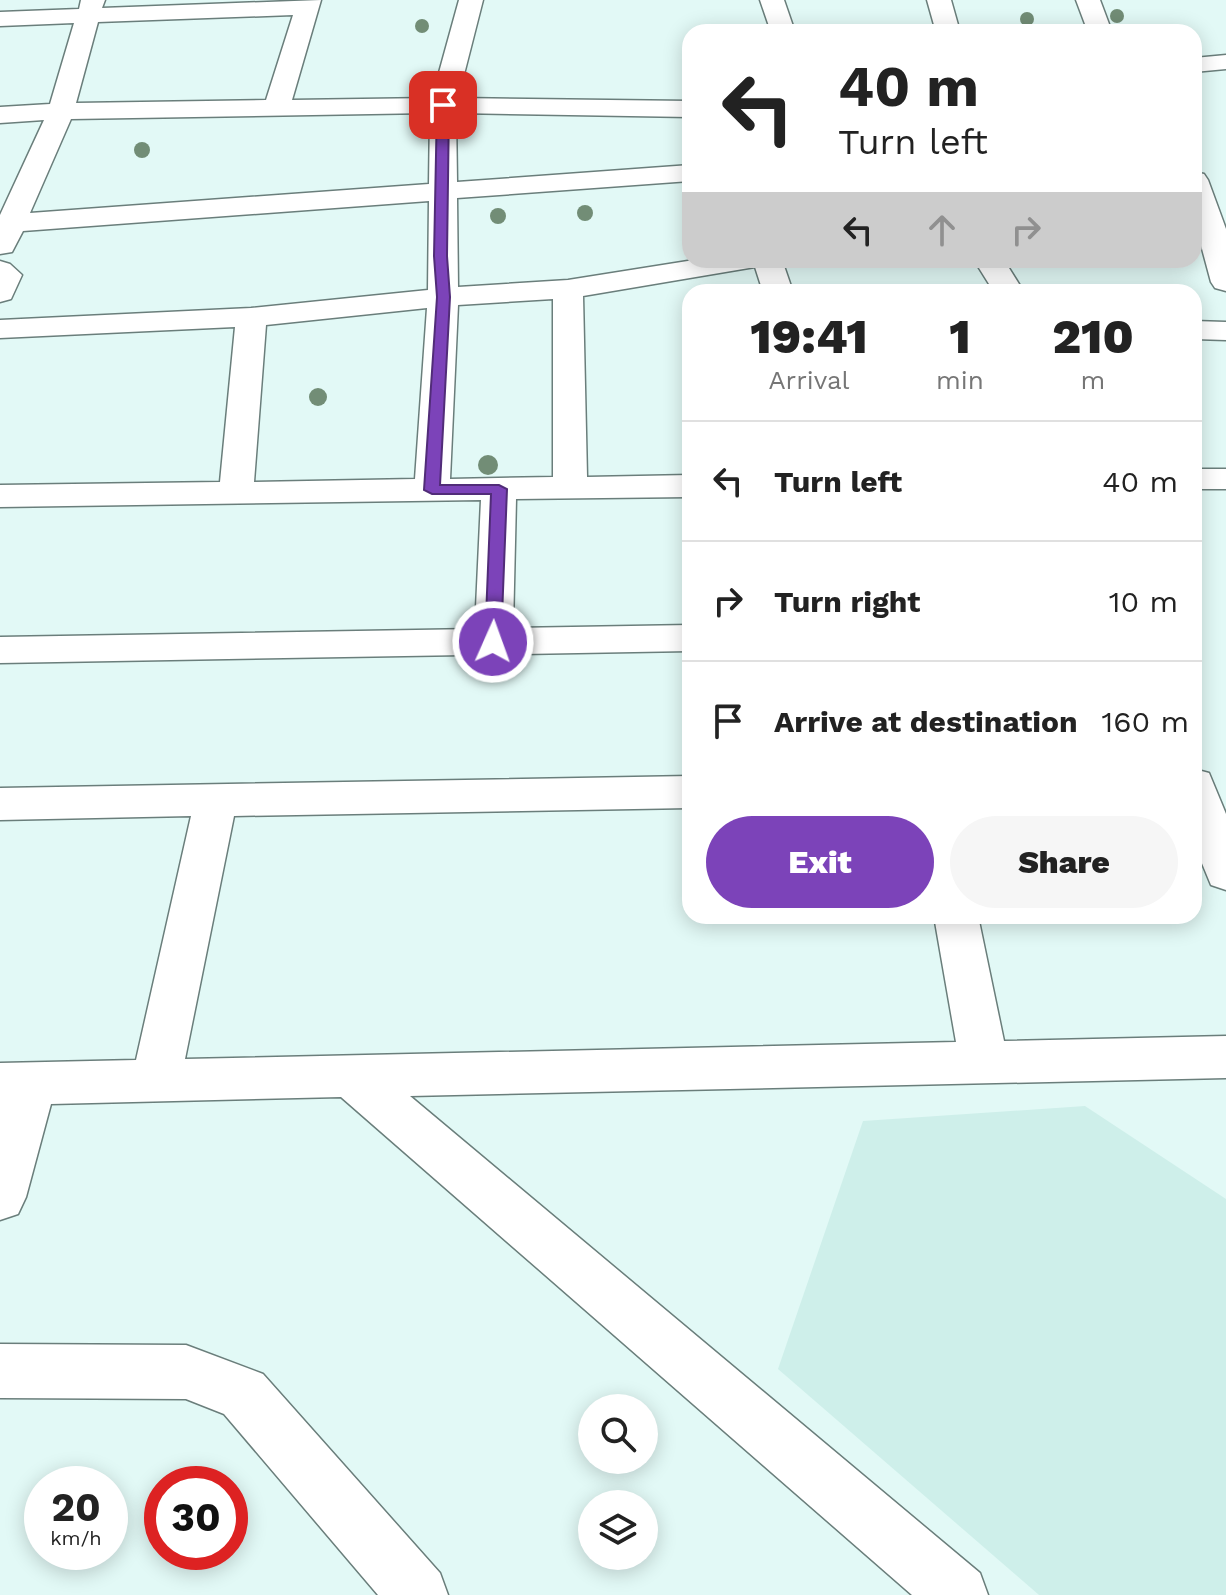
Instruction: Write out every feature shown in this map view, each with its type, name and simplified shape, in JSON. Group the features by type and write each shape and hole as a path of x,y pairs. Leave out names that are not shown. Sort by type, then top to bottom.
{"street":[{"path":"432,490 443,297 443,105 471,0"},
{"path":"772,0 780,24"},
{"path":"939,0 946,24"},
{"path":"1088,0 1097,24"},
{"path":"0,19 91,8 307,4 277,107"},
{"path":"0,250 6,224 61,111 91,8"},
{"path":"1202,64 1226,62"},
{"path":"0,115 61,111 443,105 682,109"},
{"path":"6,224 682,174"},
{"path":"1202,202 1217,243 1226,282"},
{"path":"0,329 251,317 443,297 568,289 699,268"},
{"path":"0,270 7,275 0,293"},
{"path":"568,289 570,488"},
{"path":"236,493 251,317"},
{"path":"1202,330 1226,331"},
{"path":"1202,479 1226,479"},
{"path":"0,496 682,486"},
{"path":"493,642 499,489"},
{"path":"0,650 682,638"},
{"path":"0,804 682,792"},
{"path":"156,1081 216,801"},
{"path":"1208,804 1226,873"},
{"path":"958,924 984,1063"},
{"path":"0,1197 16,1084 1226,1057"},
{"path":"351,1076 958,1595"},
{"path":"0,1371 186,1372 243,1394 418,1595"}],"shaded area":[{"path":"1085,1106 1226,1199 1226,1595 1039,1595 778,1369 863,1121"}],"route":[{"path":"443,105 443,297 432,490 499,489 493,642"}]}
